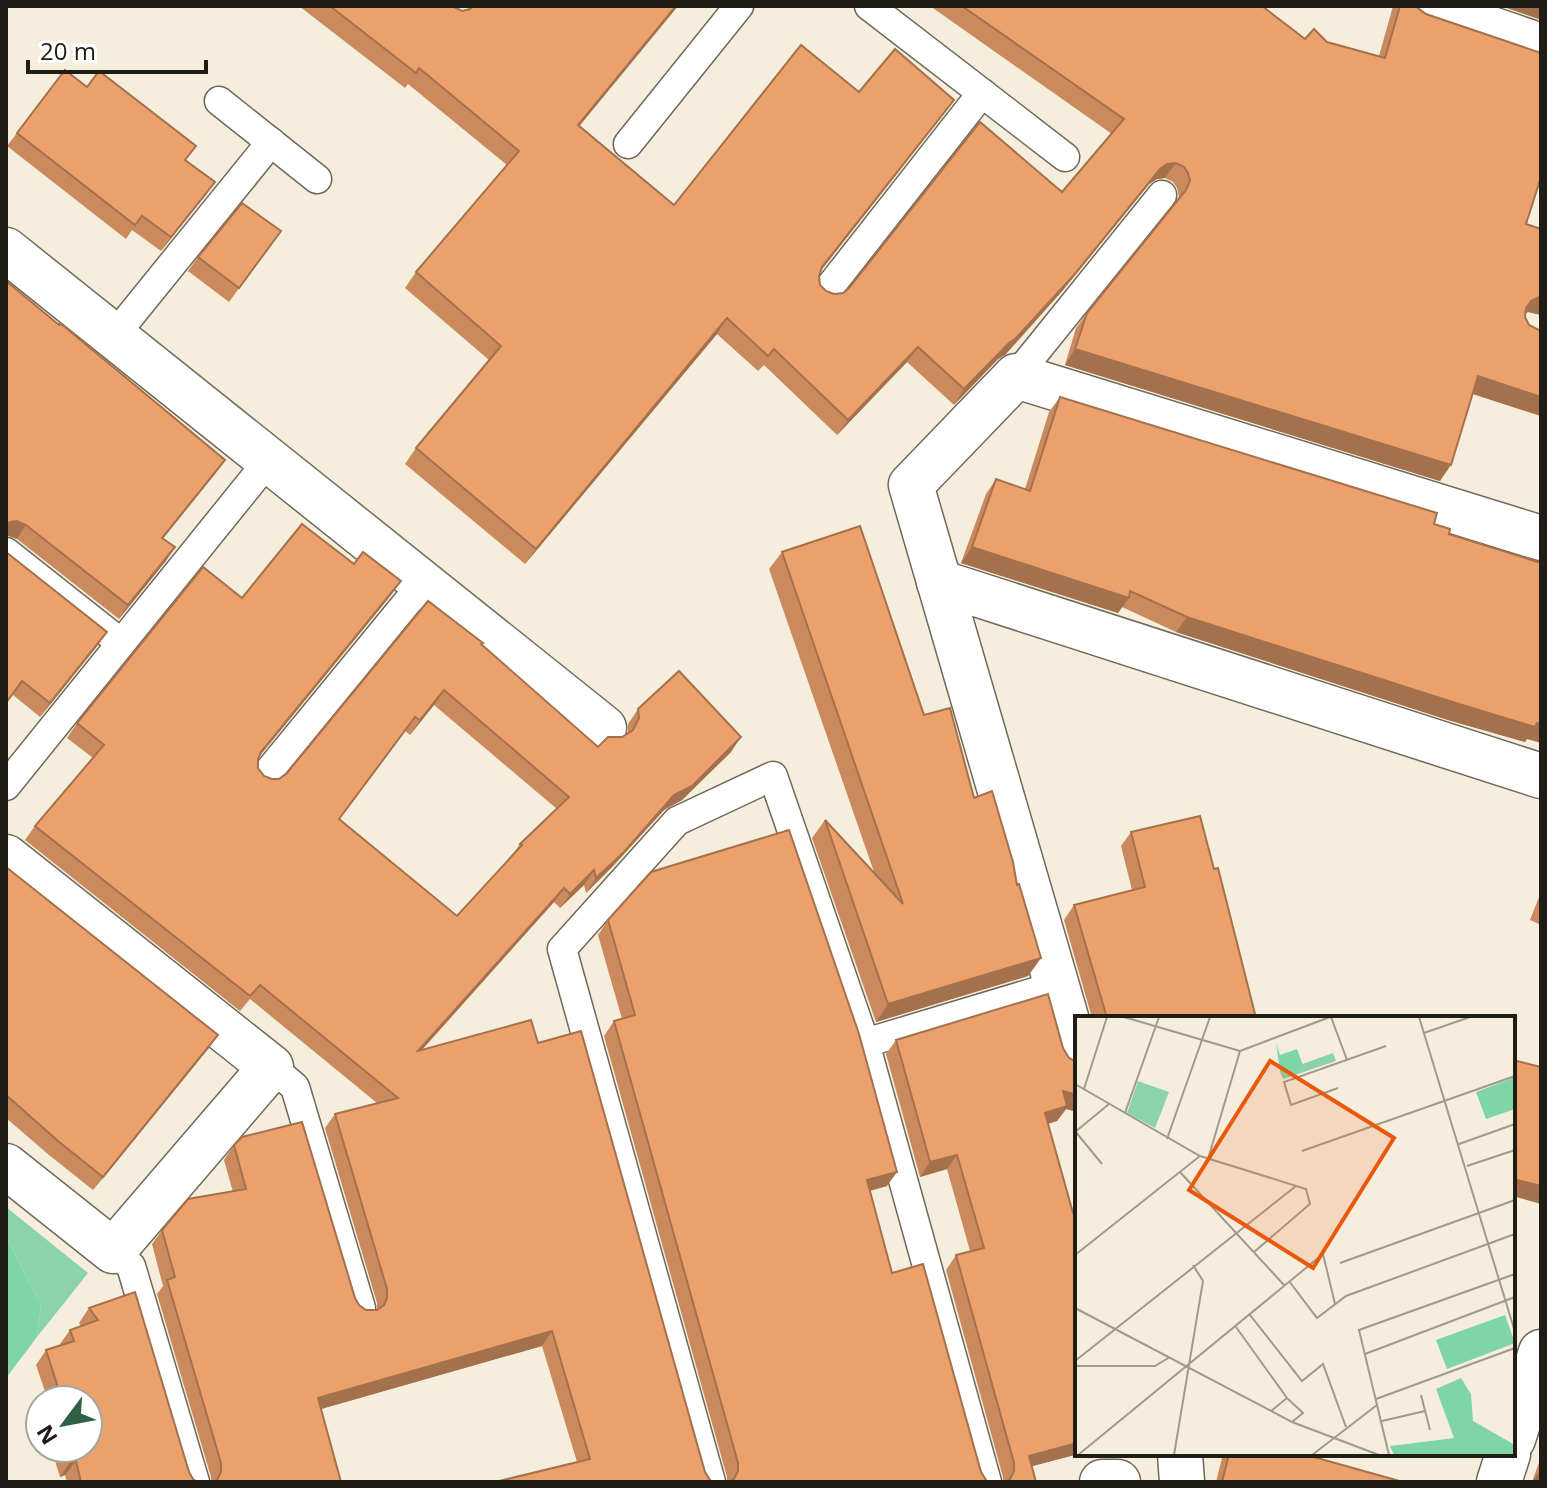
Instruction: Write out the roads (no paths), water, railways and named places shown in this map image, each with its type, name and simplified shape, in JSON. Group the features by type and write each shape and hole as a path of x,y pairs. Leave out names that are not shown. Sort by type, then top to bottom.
{"street":[{"path":"1424,6 1541,46"},
{"path":"6,250 604,728"},
{"path":"1075,1048 911,485 1016,376 1541,538"},
{"path":"939,582 1541,776"},
{"path":"6,857 271,1067 113,1251 6,1166"},
{"path":"1515,1433 1541,1352"},
{"path":"1180,1456 1182,1482"},
{"path":"1499,1482 1507,1456"},
{"path":"1102,1482 1118,1482"}],"lane":[{"path":"628,144 739,6"},
{"path":"869,6 1065,157"},
{"path":"825,293 982,93"},
{"path":"219,101 317,179"},
{"path":"114,336 271,142"},
{"path":"1016,376 1162,195"},
{"path":"6,786 269,460"},
{"path":"6,552 121,643"},
{"path":"264,777 423,583"},
{"path":"711,1482 562,949 677,821 773,776 865,1043 987,1482"},
{"path":"865,1043 1058,985"},
{"path":"271,1067 295,1087 361,1308"},
{"path":"113,1251 131,1266 195,1482"}]}
